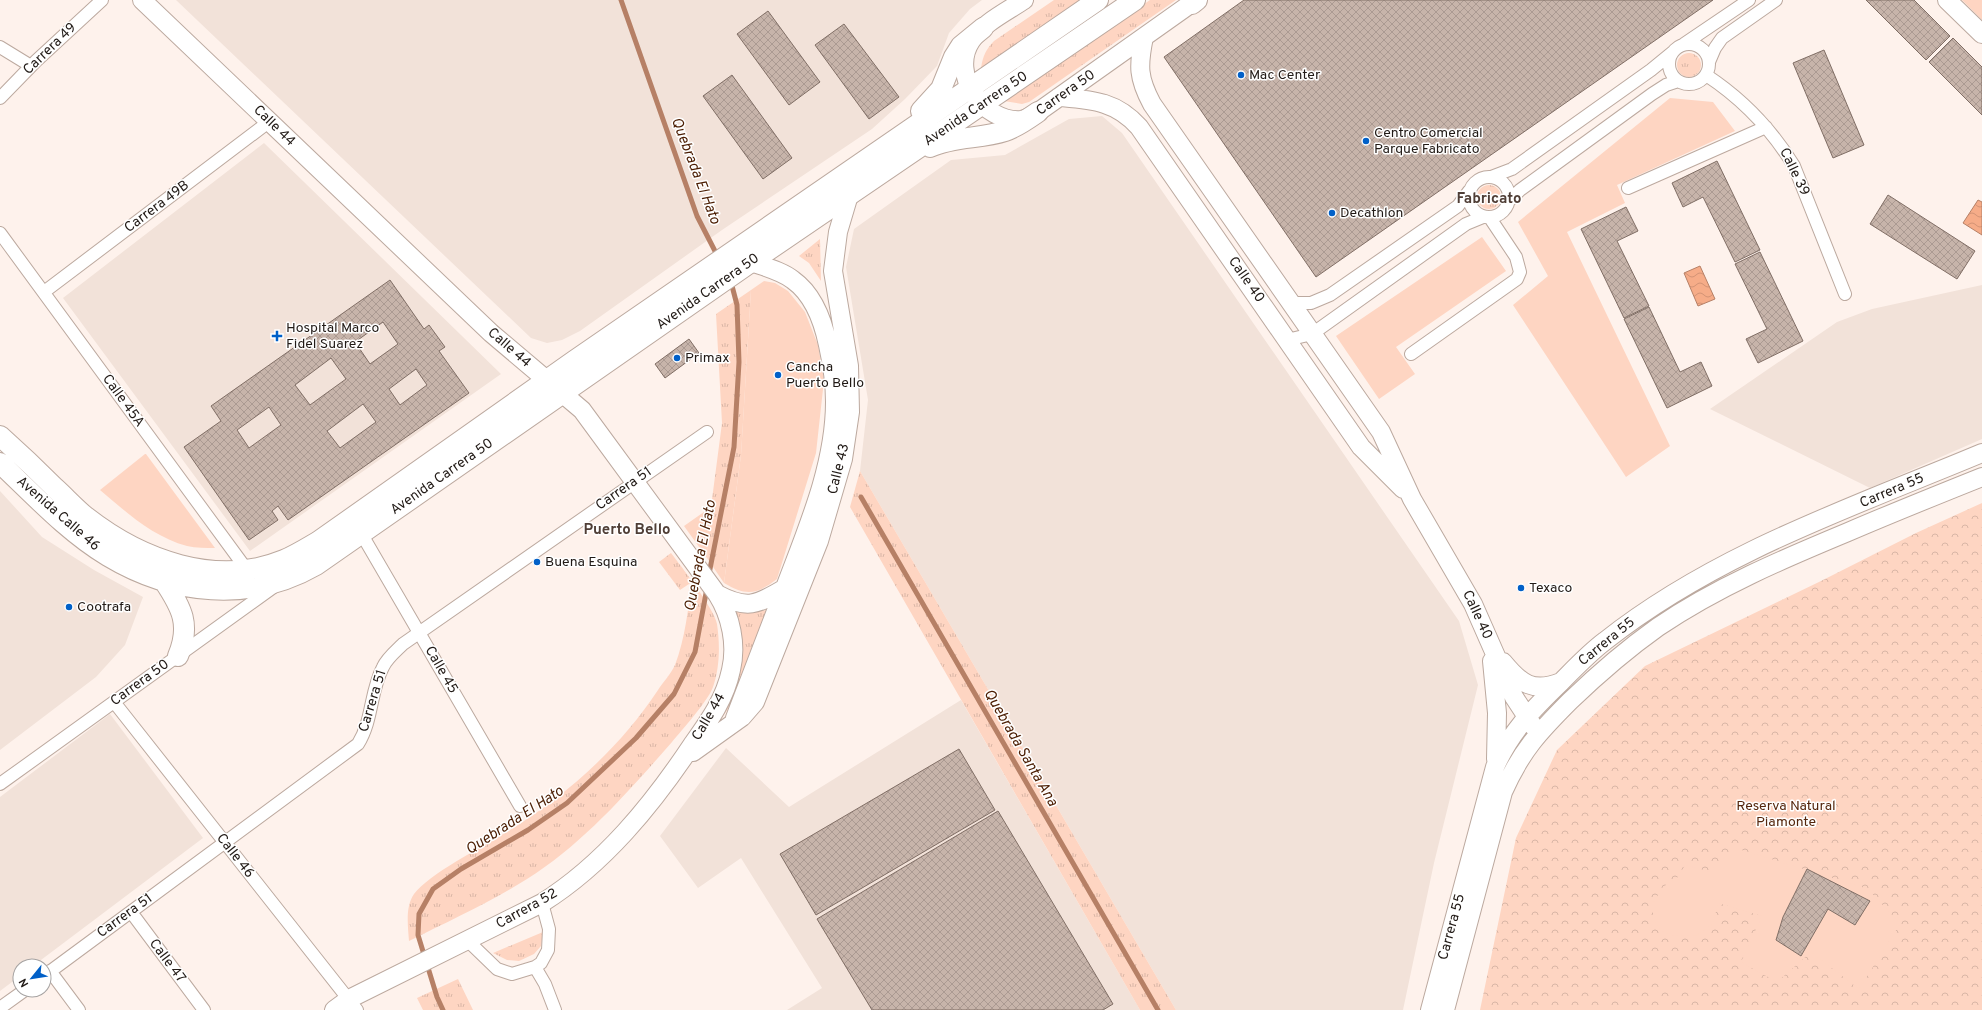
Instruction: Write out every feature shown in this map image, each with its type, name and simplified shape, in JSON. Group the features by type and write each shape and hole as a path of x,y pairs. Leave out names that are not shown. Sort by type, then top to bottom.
{"main road":[{"name":"Calle 44","path":"142,0 491,333 582,410 636,481 717,594 725,609 732,636 733,651 731,668 720,704 682,760"},
{"name":"Carrera 50","path":"1024,0 983,28 971,41 963,63 964,75 970,87 983,104 994,113 1007,119 1022,120 1038,112 1196,1"},
{"name":"Avenida Carrera 50","path":"247,570 283,560 319,541 733,250 1098,0"},
{"name":"Avenida Carrera 50","path":"281,582 316,565 748,264 1135,0"},
{"path":"1947,0 1982,34"},
{"path":"887,145 936,97 954,57 961,46 983,28"},
{"name":"Calle 40","path":"1144,37 1141,52 1140,76 1142,87 1381,432 1412,499 1470,598 1514,697 1538,733"},
{"name":"Calle 40","path":"1059,98 1090,100 1106,104 1129,116 1139,127 1361,447 1412,499"},
{"path":"899,161 950,140 1006,130 1021,124 1038,112"},
{"name":"Calle 43","path":"682,760 733,723 750,708 758,695 819,541 843,459 850,412 849,372 834,286 833,265 838,232 849,195"},
{"name":"Calle 43","path":"733,723 814,508 827,464 834,422 835,402 830,354 822,319 815,306 804,290 793,279 748,264"},
{"name":"Avenida Calle 46","path":"0,436 84,516 128,545 146,554 188,568 227,571 247,570"},
{"name":"Carrera 55","path":"1430,1010 1495,767 1512,734 1526,716 1591,652 1624,627 1664,600 1730,562 1791,533 1982,453"},
{"name":"Avenida Calle 46","path":"0,463 88,542 127,567 164,581 200,589 229,590 254,588 281,582"},
{"name":"Carrera 55","path":"1445,1010 1503,792 1516,763 1538,733 1612,662 1659,626 1690,608 1780,560 1982,477"},
{"path":"164,581 177,601 184,621 183,643 178,656"},
{"path":"717,594 737,603 755,604 785,588"},
{"path":"1489,641 1512,673 1523,683 1543,688 1562,681"},
{"path":"1489,641 1497,713 1495,767"},
{"name":"Carrera 52","path":"334,1010 353,1005 408,970 542,902 565,888 587,870 606,851 648,805 682,760"}],"street":[{"name":"Carrera 49","path":"0,98 31,66 102,0"},
{"path":"1291,303 1311,303 1330,295 1458,206 1477,180 1491,177 1512,169 1651,70 1684,44 1749,0"},
{"path":"1673,52 1668,64 1673,76 1678,81 1690,85 1696,83 1706,75 1709,62 1715,48 1722,38 1776,0"},
{"path":"1684,44 1691,44 1703,50 1709,62"},
{"path":"0,46 31,66"},
{"name":"Calle 39","path":"1706,75 1731,94 1766,127 1776,138 1794,166 1845,294"},
{"path":"1287,340 1312,334 1466,224 1502,213 1508,202 1520,190 1659,89 1678,81"},
{"name":"Carrera 49B","path":"44,292 270,121"},
{"path":"1628,188 1766,127"},
{"path":"1491,177 1503,183 1509,195 1508,202"},
{"path":"1411,354 1517,279 1520,272 1516,257 1486,217 1472,210 1468,198 1469,191"},
{"name":"Calle 45A","path":"0,233 247,570"},
{"name":"Carrera 51","path":"52,970 358,744 369,723 378,677 383,666 403,644 707,432"},
{"name":"Calle 45","path":"361,533 520,806"},
{"name":"Carrera 50","path":"0,784 281,582"},
{"name":"Calle 46","path":"114,702 353,1005"},
{"path":"467,940 496,969 512,974 535,967 541,963 548,950 549,929 542,902"},
{"name":"Calle 47","path":"131,912 204,1010"},
{"path":"535,967 545,984 555,1010"},
{"path":"52,980 79,1010"},
{"path":"0,1008 14,998"}],"shaded area":[{"path":"176,0 982,0 970,9 949,33 937,66 905,99 872,129 722,230 580,331 562,340 547,343 531,338"},
{"path":"1102,116 1122,133 1459,621 1478,685 1434,863 1403,1010 1176,1010 860,471 868,400 846,267 854,229 951,160 1005,155 1069,119"},
{"name":"Hospital Marco Fidel Suarez","path":"264,143 501,374 250,551 63,298"},
{"path":"1982,285 1982,439 1870,488 1710,409 1837,322 1872,309"},
{"path":"0,491 42,537 94,570 143,597 125,645 96,677 0,750"},
{"path":"961,700 1140,1010 787,1010 822,988 741,858 698,888 660,836 726,748 789,807"},
{"path":"110,714 203,838 44,958 12,958 12,982 0,991 0,797"}],"green space":[{"path":"1054,0 1081,0 981,68 985,53 994,41"},
{"path":"1150,0 1176,0 1029,102 1022,104 1004,101"},
{"path":"1962,0 1982,0 1982,20"},
{"path":"1689,53 1694,54 1700,60 1700,70 1694,76 1689,77 1684,76 1678,70 1677,65 1678,60 1684,54"},
{"path":"1670,98 1713,102 1735,131 1617,185 1625,203 1567,232 1670,446 1626,477 1513,305 1548,276 1518,222"},
{"path":"1489,185 1494,186 1500,192 1500,202 1494,208 1489,209 1484,208 1478,202 1477,197 1478,192 1484,186"},
{"path":"1482,237 1506,271 1396,347 1415,374 1379,399 1336,336"},
{"path":"820,239 821,281 809,263 799,256"},
{"path":"764,281 775,283 788,291 805,312 818,345 824,380 816,453 777,579 757,591 745,592 724,583 741,455 751,290"},
{"path":"751,290 741,455 724,583 707,558 711,507 722,423 716,314"},
{"path":"145,454 215,548 197,548 187,546 163,537 140,523 100,490"},
{"path":"860,471 1176,1010 1140,1010 850,507"},
{"name":"Reserva Natural Piamonte","path":"1982,503 1982,1010 1480,1010 1516,838 1557,750 1645,666 1821,581 1916,533"},
{"path":"711,507 707,558 684,526"},
{"path":"671,553 689,577 704,599 715,617 717,624 719,647 717,672 713,687 706,700 639,780 604,816 567,850 548,865 513,888 469,912 409,941 409,905 414,894 421,886 443,870 505,833 549,804 589,770 608,752 643,712 671,672 675,665 684,634 692,582 680,590 659,562"},
{"path":"729,604 753,611 768,610 730,706 717,725 729,704"},
{"path":"1735,848 1868,889 1900,924 1859,989 1811,952 1777,982 1741,962 1762,916 1718,903 1713,924 1697,935 1673,936 1661,931 1653,919 1653,903 1663,887 1678,877 1685,865 1711,872"},
{"path":"543,932 541,946 534,954 519,961 507,960 493,953"},
{"path":"458,979 473,1010 423,1010 417,998"}],"water":[{"path":"1978,200 1982,202 1982,235 1963,223"},
{"path":"1700,266 1715,299 1698,306 1684,273"}],"building":[{"name":"Centro Comercial Parque Fabricato","path":"1244,0 1713,0 1316,277 1164,57"},
{"path":"1866,0 1914,0 1950,36 1926,60"},
{"path":"768,11 820,82 789,105 737,34"},
{"path":"844,24 899,97 869,119 815,45"},
{"path":"1953,38 1982,67 1982,115 1929,62"},
{"path":"1824,50 1864,145 1833,158 1793,63"},
{"path":"732,75 792,158 763,179 703,96"},
{"path":"1717,161 1760,250 1735,262 1703,197 1683,207 1672,183"},
{"path":"1888,195 1975,251 1957,279 1870,224"},
{"path":"1626,207 1638,231 1617,241 1649,306 1624,318 1581,229"},
{"path":"1760,252 1803,341 1758,363 1746,339 1767,329 1735,264"},
{"path":"390,280 424,329 429,325 445,347 439,351 469,393 288,520 278,506 272,511 278,520 249,540 184,447 221,421 211,406","holes":["383,322 398,344 370,364 355,342","331,358 346,379 310,405 295,385","416,369 427,385 400,405 389,389","363,404 376,422 340,448 327,431","269,407 281,425 249,448 237,430"]},
{"path":"1649,307 1680,372 1701,362 1712,386 1667,408 1624,319"},
{"name":"Primax","path":"689,339 699,353 665,378 655,364"},
{"path":"959,749 995,810 816,915 780,854"},
{"path":"998,811 1113,1004 1103,1010 872,1010 817,919"},
{"path":"1807,869 1870,901 1855,925 1828,909 1801,956 1776,940 1783,917"}],"waterway":[{"name":"Quebrada El Hato","path":"621,0 697,216 718,257"},
{"name":"Quebrada El Hato","path":"709,574 734,447 739,362 737,305 731,282"},
{"name":"Quebrada Santa Ana","path":"861,497 1158,1010"},
{"name":"Quebrada El Hato","path":"443,1010 437,997 418,935 419,914 433,889 461,869 528,830 567,803 636,738 674,694 695,652 707,588"}],"place":[{"name":"Mac Center","path":"1241,75"},
{"name":"Centro Comercial Parque Fabricato","path":"1366,141"},
{"name":"Decathlon","path":"1332,213"},
{"name":"Hospital Marco Fidel Suarez","path":"277,336"},
{"name":"Primax","path":"677,358"},
{"name":"Cancha Puerto Bello","path":"778,375"},
{"name":"Buena Esquina","path":"537,562"},
{"name":"Texaco","path":"1521,588"},
{"name":"Cootrafa","path":"69,607"}],"district":[{"name":"Fabricato","path":"1489,199"},
{"name":"Puerto Bello","path":"627,530"}]}
